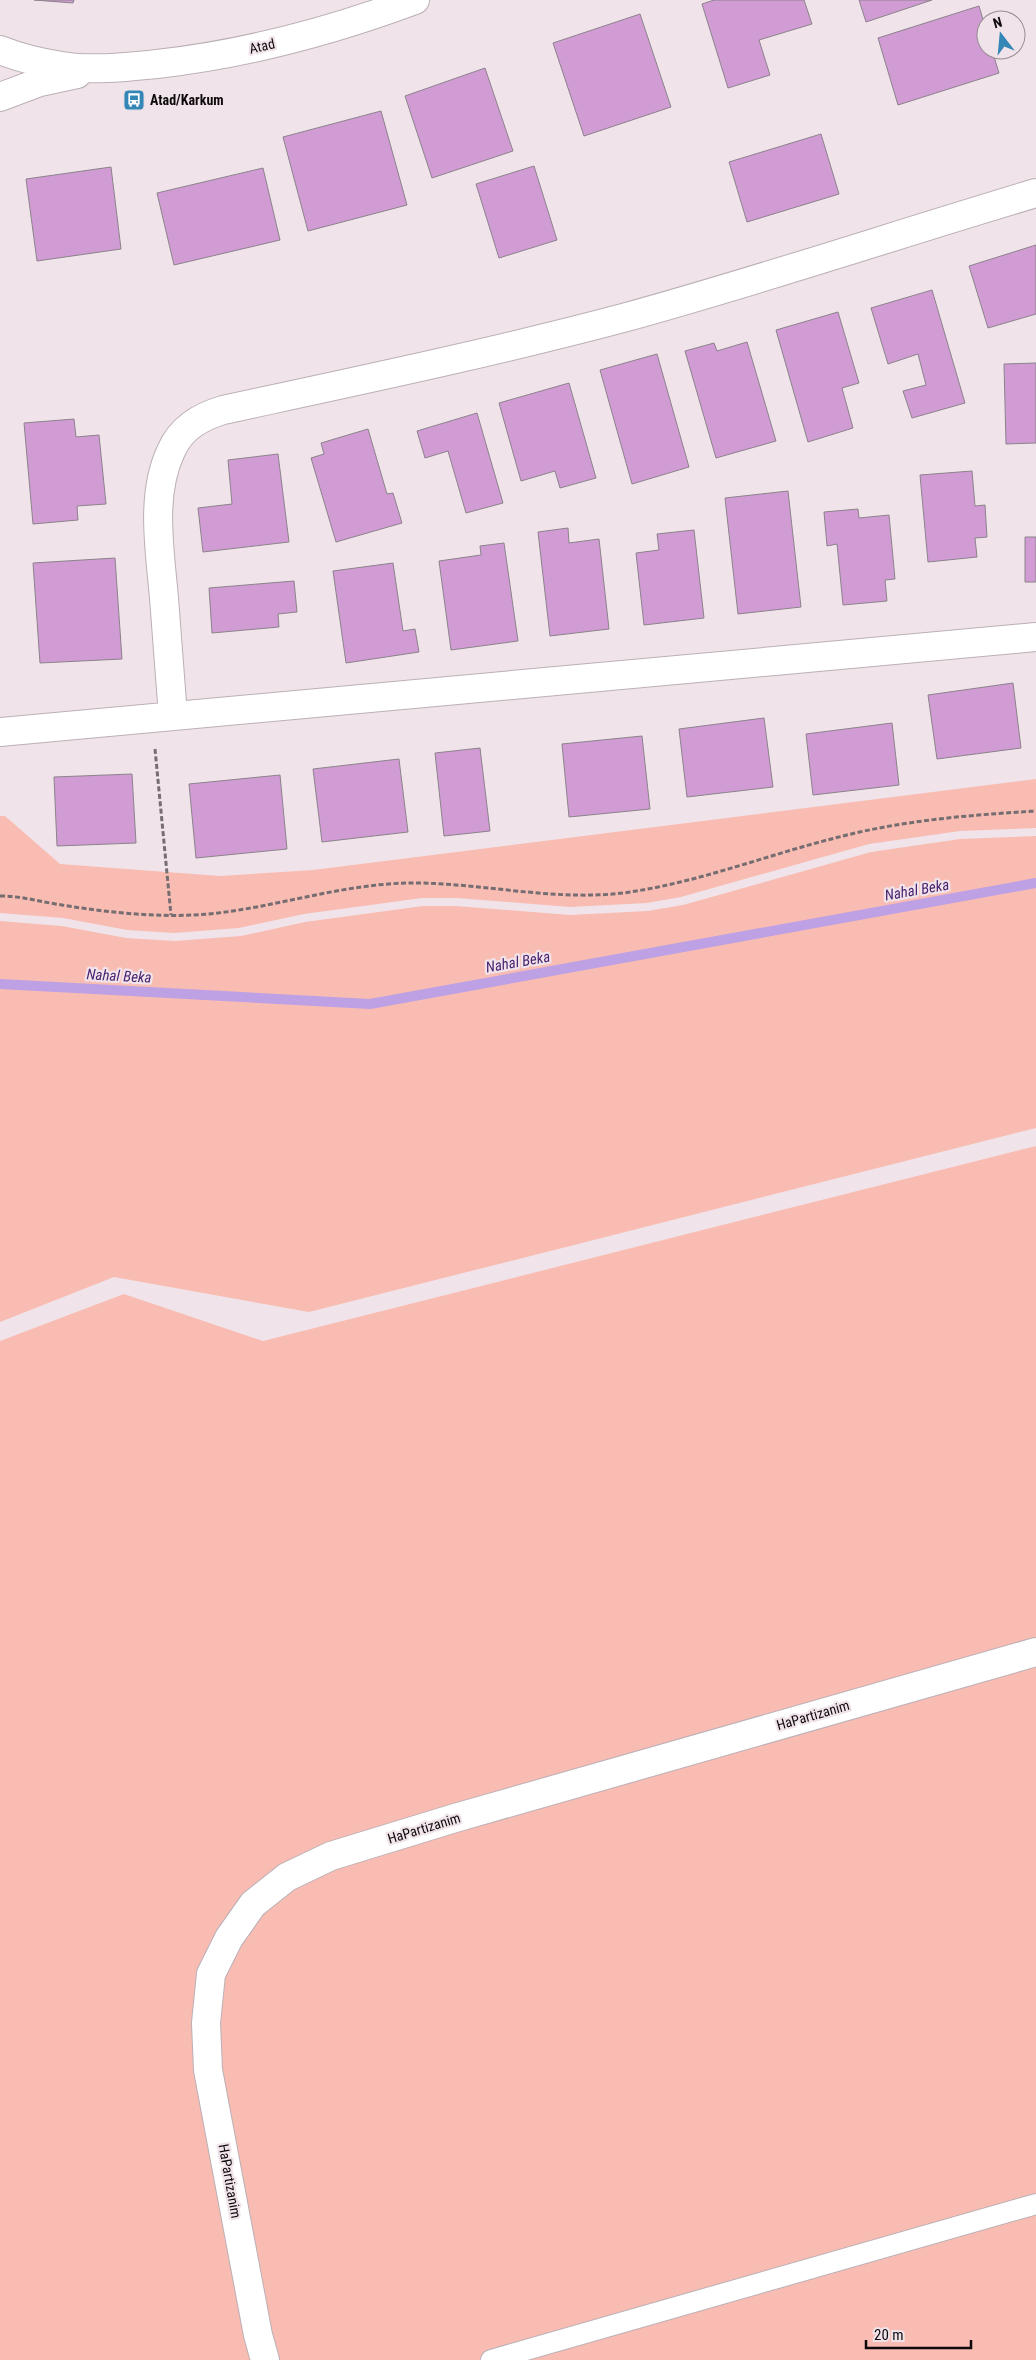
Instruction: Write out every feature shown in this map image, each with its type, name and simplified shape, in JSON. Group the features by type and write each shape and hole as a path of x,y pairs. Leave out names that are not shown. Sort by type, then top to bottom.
{"street":[{"name":"Atad","path":"0,50 19,58 64,67 103,68 199,59 265,47 416,0"},
{"name":"Atad","path":"0,97 40,82 103,68"},
{"path":"163,717 159,540 162,478 171,449 187,428 197,420 223,410 421,367 623,318 759,279 1036,194"},
{"path":"0,732 1036,637"},
{"name":"HaPartizanim","path":"261,2352 208,2070 206,2023 211,1974 229,1938 253,1904 287,1877 331,1856 464,1815 1036,1652"}],"lane":[{"path":"491,2360 1036,2204"}],"path":[{"path":"163,717 171,915"},
{"path":"0,896 23,896 60,905 171,915 210,914 362,887 389,884 450,885 574,895 624,893 675,884 843,836 890,826 971,815 1036,811"}],"shaded area":[{"path":"1036,779 1036,828 960,831 869,844 681,897 647,903 570,907 457,898 422,898 304,914 239,928 174,933 127,930 63,918 0,913 0,816 5,816 60,864 220,876 313,870"},
{"path":"1036,836 1036,1128 309,1312 114,1277 0,1322 0,921 62,926 126,938 175,941 241,936 305,922 423,906 456,906 570,915 647,911 683,905 871,852 960,839"},
{"path":"1036,1146 1036,2360 0,2360 0,1341 124,1294 263,1341"}],"building":[{"path":"34,0 74,0 73,3"},
{"path":"714,0 804,0 812,24 759,40 770,75 728,88 702,4"},
{"path":"859,0 932,0 866,22"},
{"path":"979,6 980,10 976,10 976,60 995,60 999,73 898,105 878,38"},
{"path":"640,14 671,107 584,136 553,43"},
{"path":"485,68 513,151 432,178 405,96"},
{"path":"381,111 407,205 308,231 283,137"},
{"path":"821,134 839,194 747,222 729,162"},
{"path":"534,166 557,240 499,258 476,184"},
{"path":"111,167 121,249 37,261 26,179"},
{"path":"263,168 280,240 174,265 157,193"},
{"path":"1036,245 1036,314 988,328 969,266"},
{"path":"932,290 965,403 912,418 903,391 926,385 918,354 888,364 871,308"},
{"path":"838,312 859,383 842,388 853,428 808,442 776,330"},
{"path":"747,342 776,441 716,458 685,351 714,343 717,351"},
{"path":"657,354 689,467 632,484 600,370"},
{"path":"1036,363 1036,443 1006,444 1004,364"},
{"path":"569,383 596,478 560,488 555,471 521,481 499,403"},
{"path":"477,413 503,503 466,513 448,451 425,458 417,431"},
{"path":"74,419 76,437 99,435 106,504 77,506 78,520 33,524 24,423"},
{"path":"368,429 387,494 393,493 402,523 336,542 311,458 324,454 321,443"},
{"path":"278,454 289,542 203,552 198,508 232,504 228,460"},
{"path":"972,471 975,506 985,505 987,537 975,538 977,557 928,562 920,475"},
{"path":"788,491 801,607 738,614 725,498"},
{"path":"858,509 859,518 889,515 895,579 885,580 887,601 843,605 837,544 827,546 824,512"},
{"path":"568,528 569,543 599,539 609,629 550,636 538,532"},
{"path":"694,530 704,618 644,625 636,553 659,550 657,534"},
{"path":"1025,537 1036,537 1036,582 1025,582"},
{"path":"504,543 518,641 451,650 439,561 481,555 480,546"},
{"path":"115,558 122,659 40,663 33,563"},
{"path":"393,563 403,631 415,629 419,652 346,663 333,571"},
{"path":"294,581 297,612 278,614 279,627 212,633 209,588"},
{"path":"1013,683 1021,748 937,759 928,695"},
{"path":"764,718 773,787 687,797 679,729"},
{"path":"892,723 899,785 813,795 806,734"},
{"path":"642,736 650,809 569,817 562,744"},
{"path":"480,748 490,831 444,836 435,753"},
{"path":"399,759 408,832 322,842 313,769"},
{"path":"132,774 136,843 57,846 54,777"},
{"path":"280,775 287,849 196,858 189,784"}],"waterway":[{"name":"Nahal Beka","path":"0,984 370,1004 1036,883"}],"place":[{"name":"Atad/Karkum","path":"134,100"}]}
